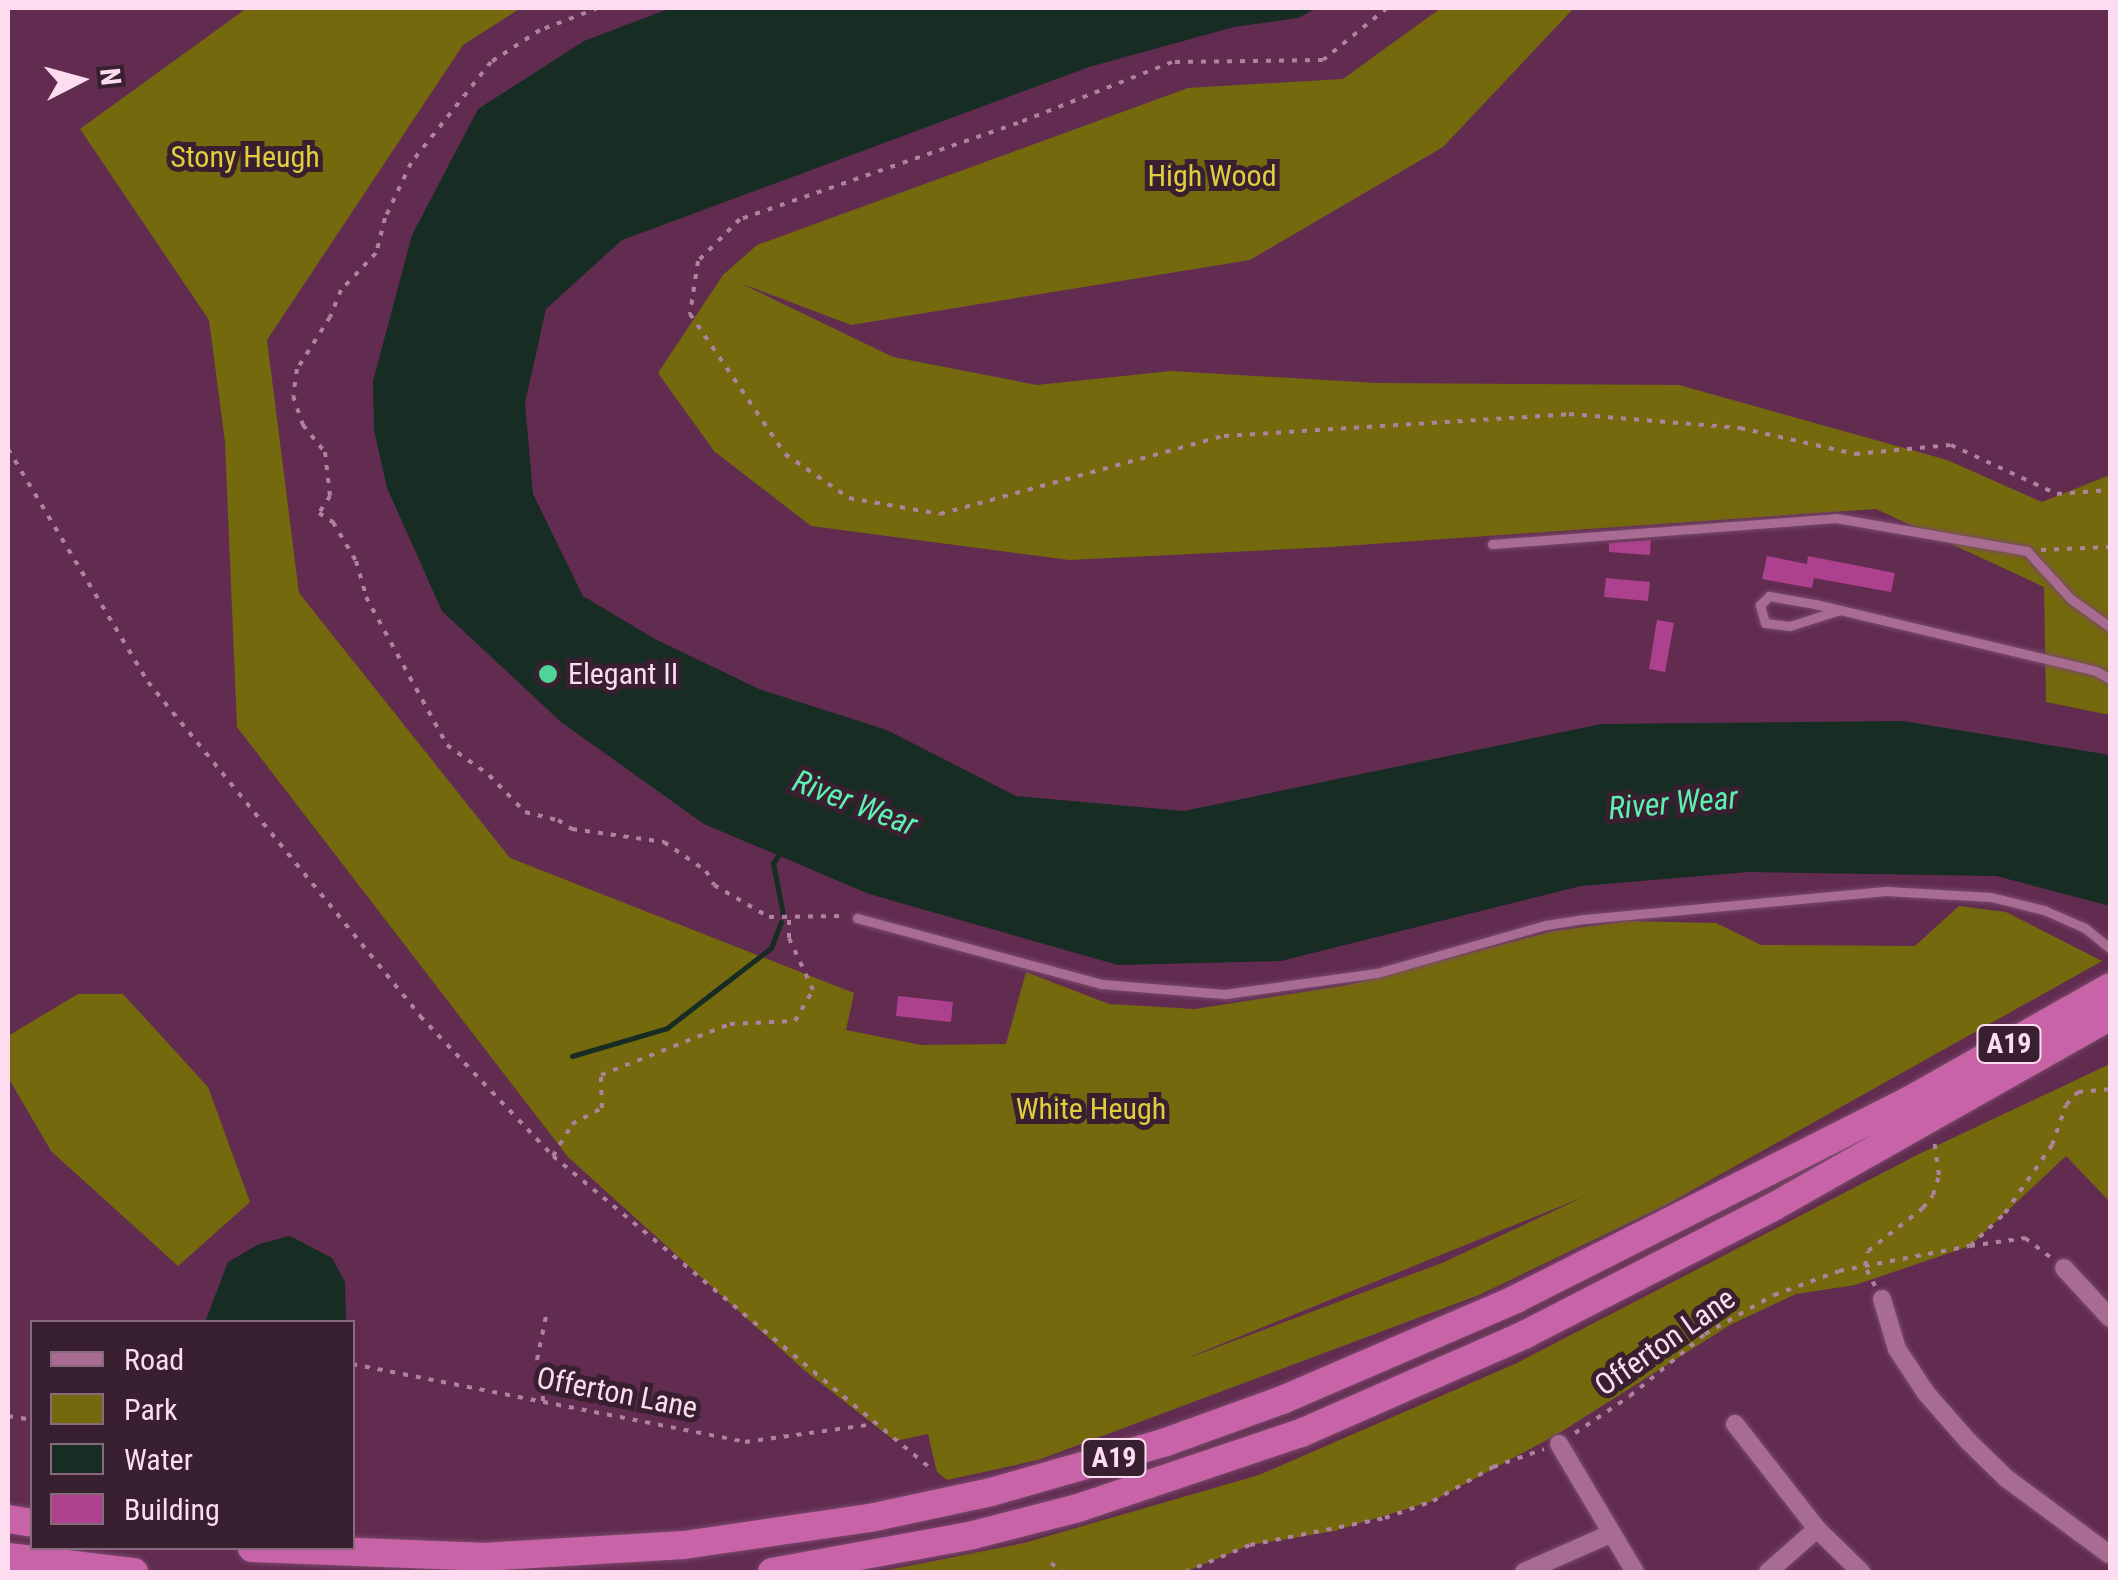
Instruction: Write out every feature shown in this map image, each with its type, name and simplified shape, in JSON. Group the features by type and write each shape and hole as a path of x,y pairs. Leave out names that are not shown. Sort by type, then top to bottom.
{"highway":[{"name":"A19","path":"303,1550 482,1557 684,1545 870,1518 1010,1488 1166,1442 1399,1351 1920,1120 2110,987"},
{"name":"A19","path":"772,1572 955,1538 1078,1508 1300,1433 1526,1334 1773,1207 1920,1120 2110,1016"},
{"path":"8,1557 134,1572"}],"street":[{"path":"2064,1268 2110,1318"},
{"path":"1882,1298 1897,1349 1958,1429 2006,1478 2110,1555"},
{"path":"1736,1424 1817,1529 1860,1572"},
{"path":"1559,1444 1635,1572"},
{"path":"1768,1572 1817,1529"},
{"path":"1524,1572 1610,1534"}],"lane":[{"path":"1492,544 1836,518 2027,551 2071,599 2110,627"},
{"path":"1840,610 1790,626 1766,623 1760,606 1769,596 1840,610 2096,672 2110,679"},
{"path":"857,918 1060,975 1145,989 1225,994 1376,973 1546,925 1886,891 1958,893 2026,905 2085,928 2110,948"}],"path":[{"path":"598,8 540,30 491,62 451,110 400,183 376,253 340,290 330,317 297,369 293,396 303,425 325,452 330,496 319,512 333,522 356,561 366,597 447,746 488,774 525,812 558,820 572,829 664,842 734,898 769,917 857,918"},
{"path":"1387,8 1323,60 1172,62 1018,123 740,219 698,261 690,314 785,454 850,498 940,514 1224,436 1569,414 1740,428 1855,454 1951,445 2057,494 2110,490"},
{"path":"8,449 148,682 420,1016 553,1156 928,1466"},
{"path":"2027,551 2110,547"},
{"path":"553,1156 572,1124 602,1108 601,1075 730,1024 794,1020 814,990 788,938 789,918"},
{"path":"1970,1246 2006,1213 2052,1144 2066,1105 2078,1092 2099,1086 2110,1089"},
{"path":"1882,1298 1865,1266 1868,1251 1923,1208 1939,1176 1920,1120"},
{"name":"Offerton Lane","path":"1185,1572 1250,1545 1385,1518 1433,1501 1493,1467 1559,1444 1630,1396 1705,1334 1774,1295 1865,1266 2025,1238 2064,1268"},
{"path":"543,1401 542,1372 536,1360 546,1316"},
{"name":"Offerton Lane","path":"355,1365 745,1442 874,1424"},
{"path":"1051,1563 1064,1572"}],"green space":[{"path":"247,8 521,8 463,45 267,340 299,593 510,858 854,993 846,1030 921,1045 1006,1044 1026,972 1109,1004 1195,1009 1348,985 1554,931 1627,921 1716,923 1761,945 1915,946 1959,906 2006,912 2102,961 1664,1206 1479,1295 1038,1460 947,1480 937,1472 928,1434 895,1441 804,1370 568,1157 237,727 225,442 209,320 80,129","holes":["1586,1196 1442,1263 1191,1357"]},
{"name":"High Wood","path":"1441,8 1574,8 1443,147 1250,260 851,325 740,283 893,357 1037,385 1171,371 1376,383 1679,385 1947,460 2042,502 2110,475 2110,715 2046,702 2044,587 1876,509 1330,547 1069,560 811,526 714,451 658,373 723,275 757,245 1188,88 1343,79"},
{"path":"78,994 123,994 208,1087 250,1202 178,1266 51,1151 8,1077 8,1036"},
{"path":"2110,1064 2110,1202 2066,1156 1970,1246 1855,1285 1796,1294 1730,1325 1556,1435 1433,1501 1334,1531 1250,1545 1185,1572 878,1572 1024,1543 1259,1475 1517,1363 1919,1154"}],"water":[{"name":"River Wear","path":"671,8 1317,8 1298,18 1234,27 1089,67 622,240 546,309 525,403 533,494 583,596 655,639 759,689 887,730 1016,796 1184,811 1601,724 1903,721 2110,755 2110,906 1996,876 1748,872 1581,886 1281,961 1118,965 869,894 704,824 561,722 442,611 387,488 374,430 373,381 412,235 478,109 584,41"},
{"path":"290,1236 332,1258 345,1282 346,1320 206,1320 228,1262 259,1244"}],"building":[{"path":"1651,540 1650,555 1609,552 1609,543"},
{"path":"1767,556 1807,564 1808,556 1895,573 1891,592 1814,578 1812,588 1762,579"},
{"path":"1606,578 1650,582 1648,601 1604,597"},
{"path":"1657,620 1674,623 1665,672 1649,669"},
{"path":"898,996 953,1002 951,1022 896,1016"}],"waterway":[{"path":"781,852 773,863 783,915"},
{"path":"572,1056 667,1028 771,948 781,922"}],"place":[{"name":"Elegant II","path":"548,674"}],"park label":[{"name":"Stony Heugh","path":"245,157"},
{"name":"White Heugh","path":"1091,1109"}]}
